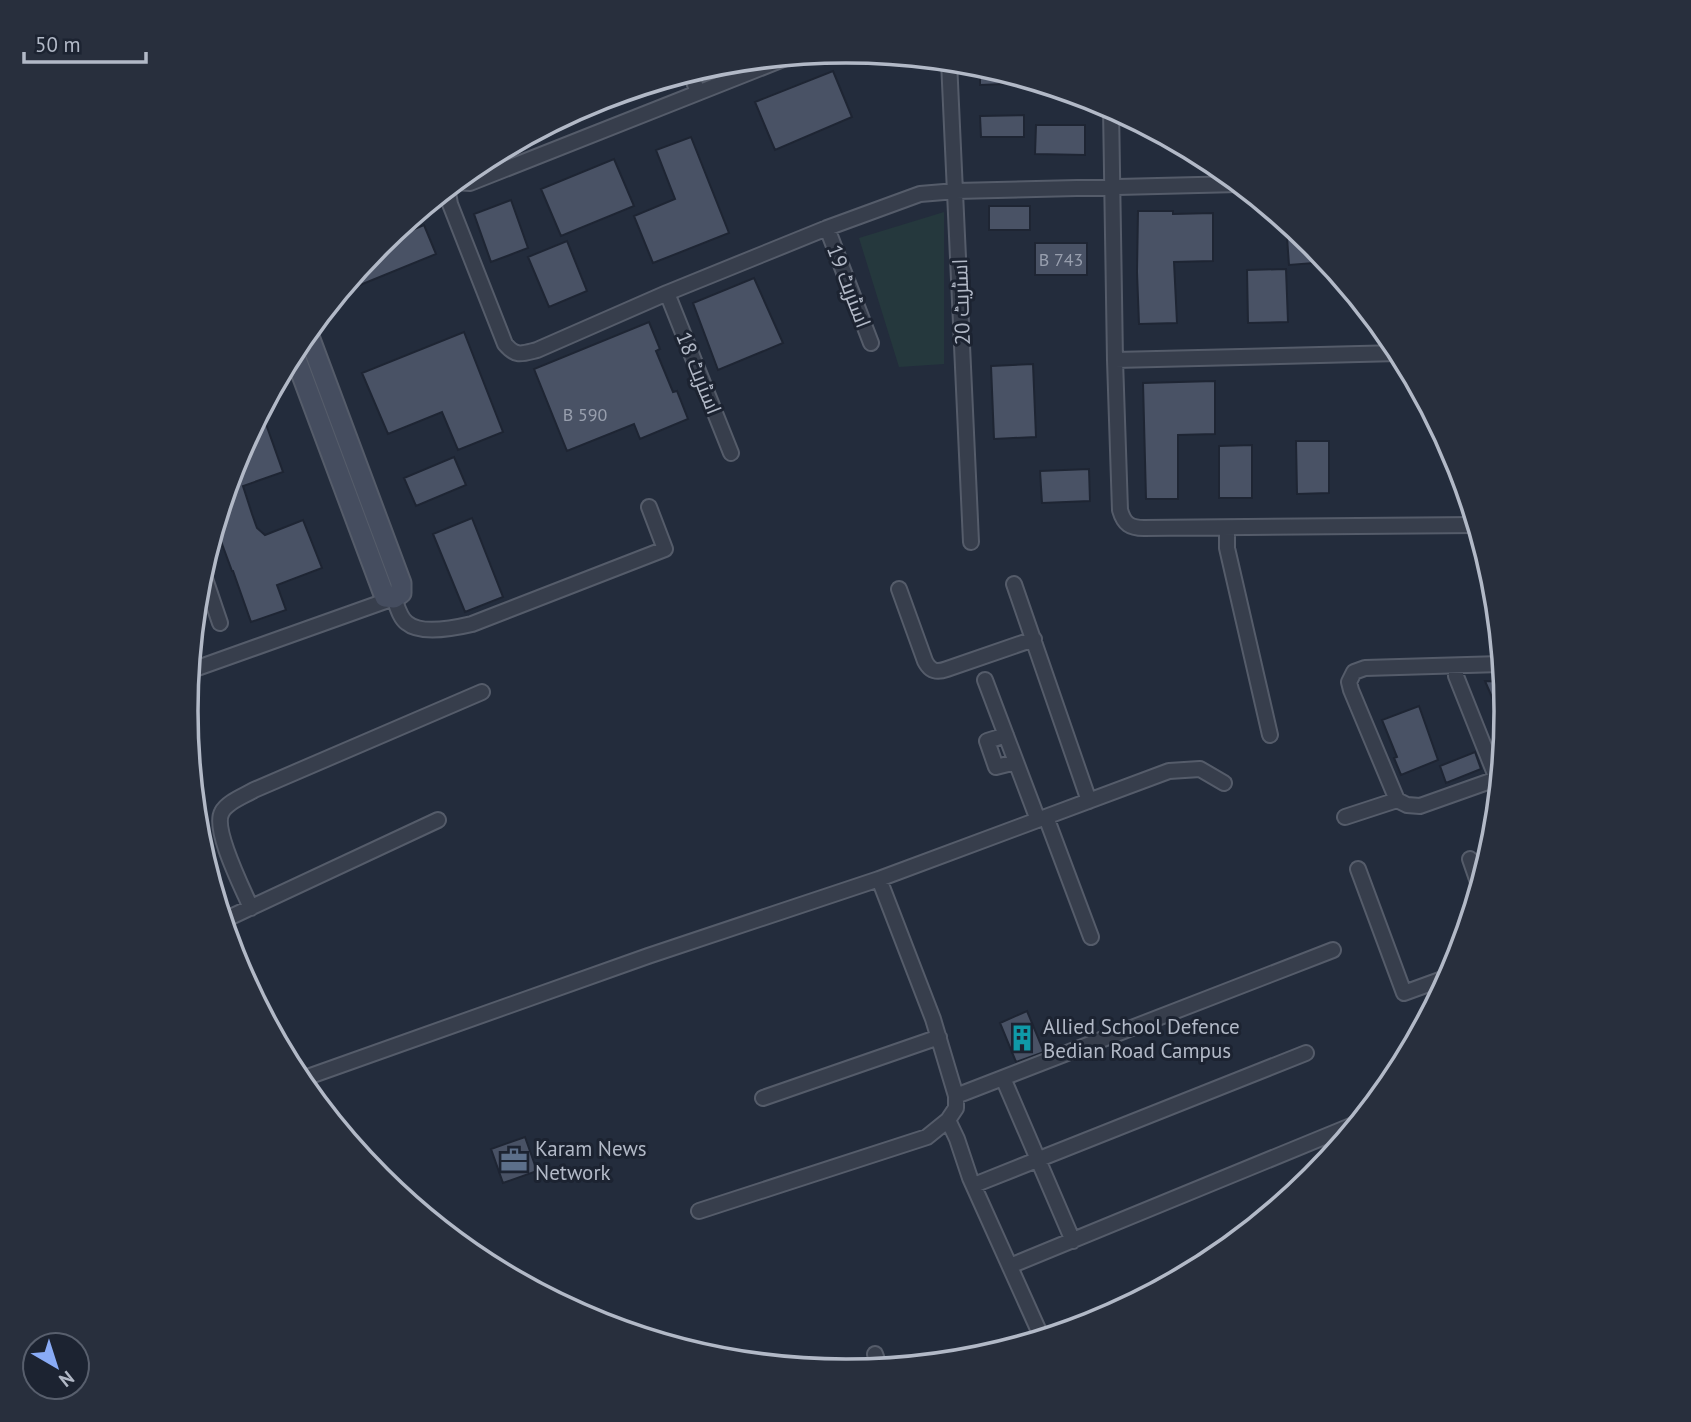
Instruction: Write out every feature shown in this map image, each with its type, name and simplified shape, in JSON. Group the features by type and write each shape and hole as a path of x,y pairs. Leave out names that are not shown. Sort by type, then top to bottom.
{"street":[{"path":"470,183 755,70"},
{"name":"اسٹریٹ 20","path":"950,72 971,542"},
{"path":"694,81 698,92"},
{"path":"1111,120 1115,360 1120,510 1123,519 1136,528 1466,526"},
{"path":"449,199 505,344 512,352 522,354 827,228 920,194 1223,184"},
{"name":"اسٹریٹ 19","path":"827,228 872,343"},
{"name":"اسٹریٹ 18","path":"667,293 732,453"},
{"path":"199,667 394,598 401,593 401,583 312,344"},
{"path":"1115,360 1385,353"},
{"path":"298,365 385,597 394,598"},
{"path":"394,598 405,622 413,626 431,629 472,624 664,549 649,507"},
{"path":"1227,528 1227,548 1270,735"},
{"path":"1014,584 1088,801"},
{"path":"899,589 925,661 928,667 935,671 1034,639"},
{"path":"209,591 220,623"},
{"path":"1489,782 1420,806 1407,805 1397,800 1349,682 1354,672 1365,668 1492,664"},
{"path":"1456,666 1456,676 1491,762"},
{"path":"985,680 1016,762 1091,937"},
{"path":"250,908 222,838 219,824 222,812 254,790 482,692"},
{"path":"1006,735 986,741 996,767 1016,762"},
{"path":"310,1076 648,956 879,879 1170,771 1200,769 1224,783"},
{"path":"1345,817 1397,800"},
{"path":"231,917 438,820"},
{"path":"1470,859 1473,869"},
{"path":"1359,869 1404,993 1433,984"},
{"path":"699,1211 927,1136 948,1120 956,1108 956,1096 939,1037 879,879"},
{"path":"956,1096 1333,950"},
{"path":"763,1098 939,1037"},
{"path":"974,1185 1306,1053"},
{"path":"1003,1078 1073,1241"},
{"path":"948,1120 1038,1330"},
{"path":"1010,1266 1339,1131"}],"green space":[{"path":"944,212 944,364 899,367 859,238"}],"building":[{"path":"833,71 852,117 775,150 755,102"},
{"path":"980,77 1008,84 980,85"},
{"path":"1024,115 1024,137 981,137 980,116"},
{"path":"1036,125 1085,125 1085,155 1035,154"},
{"path":"691,137 729,233 653,263 634,216 675,199 656,150"},
{"path":"614,159 634,206 561,236 541,189"},
{"path":"511,200 528,248 491,262 474,214"},
{"path":"989,206 1030,206 1030,230 989,230"},
{"path":"1138,211 1213,213 1213,261 1174,262 1177,323 1139,324"},
{"path":"424,225 436,254 356,287 387,253 411,230"},
{"path":"1287,237 1313,263 1289,265"},
{"path":"567,241 587,291 549,307 528,257"},
{"path":"1035,243 1087,243 1087,275 1035,275"},
{"path":"1286,269 1288,322 1248,323 1247,270"},
{"path":"754,278 783,343 718,370 693,303"},
{"path":"649,322 660,349 656,351 688,419 640,439 634,424 567,451 534,369"},
{"path":"464,332 503,432 458,450 442,412 388,434 362,373"},
{"path":"1033,364 1036,437 994,439 991,366"},
{"path":"1215,381 1215,434 1178,435 1178,499 1146,499 1143,383"},
{"path":"265,422 283,472 243,486 257,528 265,535 303,520 322,568 277,585 286,610 251,622 221,541 232,503"},
{"path":"1296,441 1329,441 1329,493 1297,494"},
{"path":"1252,445 1252,498 1219,498 1219,446"},
{"path":"454,457 466,485 416,506 404,478"},
{"path":"1089,469 1090,501 1042,503 1040,471"},
{"path":"472,518 503,597 465,612 433,534"},
{"path":"1485,681 1493,681 1494,701"},
{"path":"1419,706 1438,760 1401,775 1382,720"},
{"path":"1475,752 1481,769 1446,783 1440,766"},
{"name":"Allied School Defence Bedian Road Campus","path":"1027,1011 1044,1052 1016,1062 1000,1023"},
{"name":"Karam News Network","path":"525,1137 537,1171 503,1183 491,1149"}],"place":[{"name":"Allied School Defence Bedian Road Campus","path":"1022,1038"},
{"name":"Karam News Network","path":"514,1160"}]}
